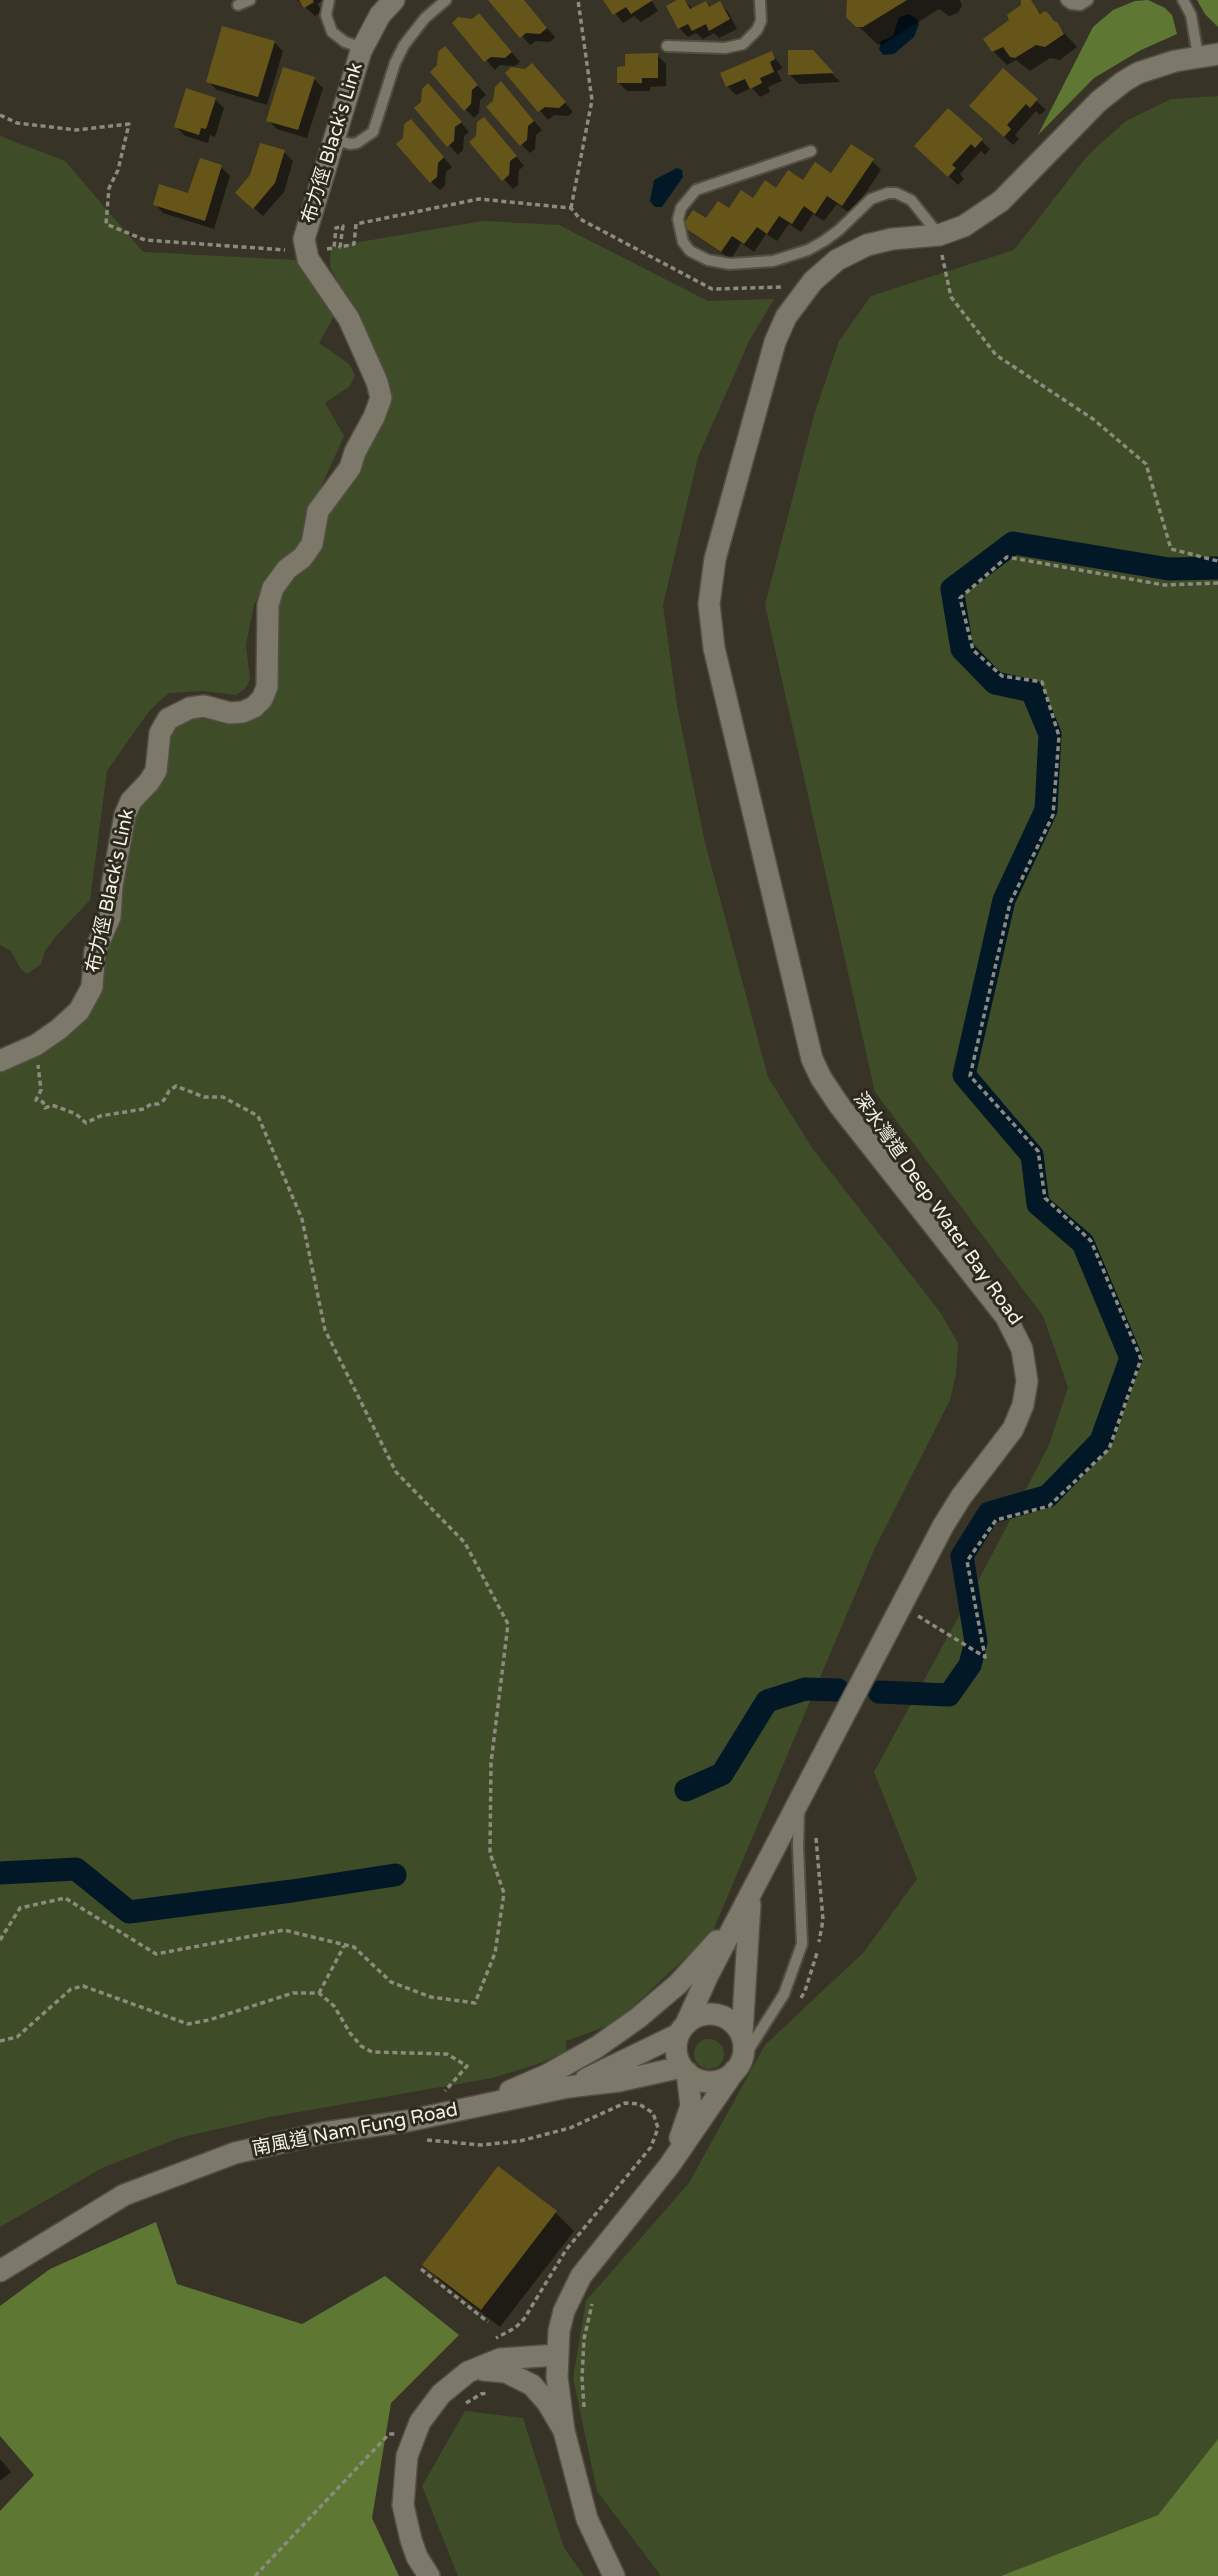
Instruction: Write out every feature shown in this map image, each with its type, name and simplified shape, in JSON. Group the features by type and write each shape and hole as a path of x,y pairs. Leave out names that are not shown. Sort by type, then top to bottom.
{"main road":[{"name":"布力徑 Black's Link","path":"0,1061 36,1045 79,1011 92,987 95,951 110,917 112,886 125,815 131,801 156,771 160,733 168,719 190,708 204,706 230,713 243,712 262,699 267,687 268,606 273,588 287,569 302,558 312,544 318,511 350,468 355,452 374,417 381,398 377,382 349,318 313,268 305,248 306,230 363,48 380,15 394,0"},
{"name":"深水灣道 Deep Water Bay Road","path":"683,2029 707,1977 943,1526 961,1497 1013,1429 1023,1405 1027,1369 1018,1337 1006,1317 839,1105 816,1069 714,648 710,591 716,559 775,342 794,304 824,270 857,248 892,239 940,243 1001,201 1099,101 1123,82 1153,67 1208,55"},
{"name":"深水灣道 Deep Water Bay Road","path":"742,2034 742,1997 751,1895"},
{"path":"470,2108 547,2076 597,2047 638,2018 678,1984 717,1941 751,1895"},
{"path":"716,2014 729,2019 742,2034 744,2047 739,2065 724,2078 712,2081 698,2079 685,2069 677,2056 677,2045 683,2029 697,2016 716,2014"},
{"name":"南風道 Nam Fung Road","path":"568,2087 683,2029"},
{"name":"深水灣道 Deep Water Bay Road","path":"614,2576 587,2519 564,2431 558,2398 557,2354 565,2311 581,2276 669,2166 739,2065"},
{"name":"深水灣道 Deep Water Bay Road","path":"669,2166 691,2106 685,2069"},
{"name":"南風道 Nam Fung Road","path":"0,2271 124,2194 235,2153 323,2133 470,2108 568,2087 685,2069"},
{"path":"429,2576 417,2557 406,2522 403,2489 412,2438 429,2407 440,2394 468,2372 500,2359 557,2354"},
{"path":"468,2372 487,2370 520,2377 540,2392 564,2431"}],"lane":[{"path":"238,5 250,0"},
{"path":"329,0 326,15 332,32 345,42 363,48"},
{"path":"334,139 350,144 357,143 373,132 395,62 404,45 425,18 446,0"},
{"path":"667,46 725,48 743,44 757,30 761,21 760,0"},
{"path":"1066,0 1080,5 1088,0"},
{"path":"1183,0 1208,55"},
{"path":"811,151 696,190 687,198 678,219 683,242 690,251 708,260 751,264 773,261 808,250 824,241 871,199 888,193 911,200 940,243"},
{"name":"深水灣道 Deep Water Bay Road","path":"739,2065 784,1994 802,1944 798,1846 800,1801"}],"path":[{"path":"571,208 592,100 578,0"},
{"path":"0,115 17,124 76,130 129,124 118,170 109,188 106,224 145,240 287,250 305,248"},
{"path":"326,239 326,249 334,248 336,228 343,226 340,247 354,244 356,224 479,199 571,208 580,219 712,289 791,286"},
{"path":"940,243 951,297 996,355 1093,419 1146,464 1171,549 1218,561"},
{"path":"916,1615 985,1657 967,1561 996,1520 1049,1506 1108,1449 1141,1359 1091,1241 1045,1198 1038,1151 970,1076 1010,904 1053,815 1059,736 1042,682 1002,676 973,650 960,597 1007,557 1164,585 1218,583"},
{"path":"0,1940 20,1908 65,1898 156,1954 284,1930 354,1947 391,1982 430,1997 475,2003 495,1953 504,1893 490,1853 490,1815 491,1763 508,1625 465,1544 396,1472 325,1330 302,1219 258,1116 223,1097 204,1097 176,1086 158,1104 100,1116 86,1123 76,1114 52,1105 45,1108 43,1102 36,1100 41,1090 36,1045"},
{"path":"798,2003 817,1958 823,1920 815,1827"},
{"path":"320,1993 344,1946"},
{"path":"0,2041 17,2037 71,1989 83,1986 187,2024 209,2020 293,1993 320,1993 334,2006 361,2046 372,2052 447,2054 467,2066 442,2095"},
{"name":"南風道 Nam Fung Road","path":"419,2139 481,2145 520,2141 570,2128 625,2103 639,2104 653,2113 658,2128 651,2147 566,2250 524,2319"},
{"path":"421,2269 488,2322"},
{"path":"585,2413 583,2339 593,2300"},
{"path":"459,2409 481,2394 491,2393"},
{"path":"255,2576 389,2434"}],"green space":[{"path":"1148,0 1165,8 1172,15 1177,34 1141,50 1094,78 1038,135 1093,27 1113,10 1135,1"},
{"path":"1197,0 1218,0 1218,27 1205,14"},
{"path":"1218,96 1218,2439 1158,2515 1001,2576 661,2576 597,2491 573,2378 586,2301 689,2183 765,2045 864,1952 917,1879 874,1772 1049,1445 1068,1387 1043,1316 875,1092 765,605 814,415 839,341 871,296 1014,250 1088,155 1126,121 1171,99"},
{"path":"0,136 65,161 143,252 295,260 334,316 319,343 349,364 355,375 350,386 325,403 344,436 312,507 307,529 291,555 278,564 254,604 246,645 250,680 245,689 236,695 202,691 169,693 151,709 107,771 90,900 56,936 45,951 41,964 27,974 20,968 11,951 0,945"},
{"path":"482,221 559,225 708,301 774,299 749,341 698,457 663,605 677,706 705,843 768,1077 812,1148 940,1312 958,1343 956,1374 950,1400 874,1550 712,1933 615,2023 566,2041 566,2052 492,2078 270,2117 179,2138 102,2168 0,2227 0,1066 84,1011 129,816 164,734 184,715 257,710 272,605 319,529 377,420 354,314 330,267 331,247"},
{"path":"709,2039 715,2040 723,2048 723,2060 715,2068 709,2069 703,2068 695,2060 694,2054 695,2048 703,2040"},
{"path":"156,2222 177,2284 302,2324 385,2276 459,2335 391,2403 372,2518 399,2576 0,2576 0,2511 34,2475 0,2436 0,2306 50,2269"},
{"path":"465,2411 523,2418 564,2548 584,2576 458,2576 422,2486"},
{"path":"1218,2439 1218,2576 1001,2576 1158,2515"}],"water":[{"path":"909,14 917,19 919,24 914,37 894,54 883,55 879,49 881,41 893,36 899,17"},
{"path":"677,168 682,170 683,177 662,207 655,207 650,201 654,180"}],"building":[{"path":"299,0 313,0 314,2 304,8"},
{"path":"488,0 524,0 547,28 540,34 526,33 520,38"},
{"path":"603,0 653,0 631,14 626,7 613,15"},
{"path":"677,0 685,0 690,9 706,1 709,7 720,1 730,19 709,31 706,24 692,31 688,24 678,29 666,6"},
{"path":"847,0 907,0 863,27 856,27 846,17"},
{"path":"1021,0 1031,0 1040,14 1045,11 1048,13 1064,34 1045,47 1036,45 1015,58 1010,57 1003,47 992,52 983,39 1009,20 1007,15 1021,5"},
{"path":"479,13 512,52 505,58 491,57 484,62 452,23 458,17 472,19"},
{"path":"222,26 275,41 258,97 206,82"},
{"path":"445,46 478,85 472,90 471,104 464,111 430,72 437,65 438,52"},
{"path":"788,50 813,50 834,73 788,75"},
{"path":"772,51 775,59 770,62 774,72 760,78 762,83 750,89 745,79 726,87 720,73"},
{"path":"658,53 658,78 642,78 642,83 617,83 617,67 625,66 625,54"},
{"path":"532,63 566,102 559,108 545,107 538,112 505,73 511,67 525,69"},
{"path":"283,67 315,77 298,130 266,121"},
{"path":"1003,68 1038,99 1030,108 1026,104 1007,125 1011,129 1004,137 969,106"},
{"path":"501,81 534,121 528,126 527,140 520,146 486,107 493,101 495,87"},
{"path":"428,83 462,122 455,127 454,141 447,147 414,108 421,102 422,89"},
{"path":"186,88 216,98 206,129 201,128 199,135 174,127"},
{"path":"948,108 983,139 975,148 971,144 952,165 956,168 948,177 914,146"},
{"path":"484,117 517,156 510,161 509,175 502,181 469,142 476,136 477,122"},
{"path":"411,119 444,157 438,163 437,177 430,183 396,144 403,138 404,124"},
{"path":"260,143 285,150 275,183 253,209 235,193 250,175"},
{"path":"851,144 874,159 842,206 827,196 815,214 804,206 792,224 779,216 767,234 757,227 744,244 732,236 721,252 682,226 693,210 706,218 718,201 729,208 741,190 753,198 765,180 776,188 788,170 803,180 815,162 831,173"},
{"path":"200,158 222,165 205,221 153,205 159,184 188,193"},
{"path":"498,2166 557,2211 481,2310 422,2265"}],"waterway":[{"path":"879,1692 949,1695 970,1665 976,1642 962,1556 989,1513 1048,1496 1101,1441 1131,1358 1083,1243 1038,1204 1032,1155 964,1075 1004,900 1046,810 1050,734 1032,691 995,683 962,649 952,589 1013,543 1169,569 1218,568"},
{"path":"686,1790 722,1774 767,1701 805,1689 838,1690"},
{"path":"0,1873 76,1869 129,1912 395,1875"}]}
